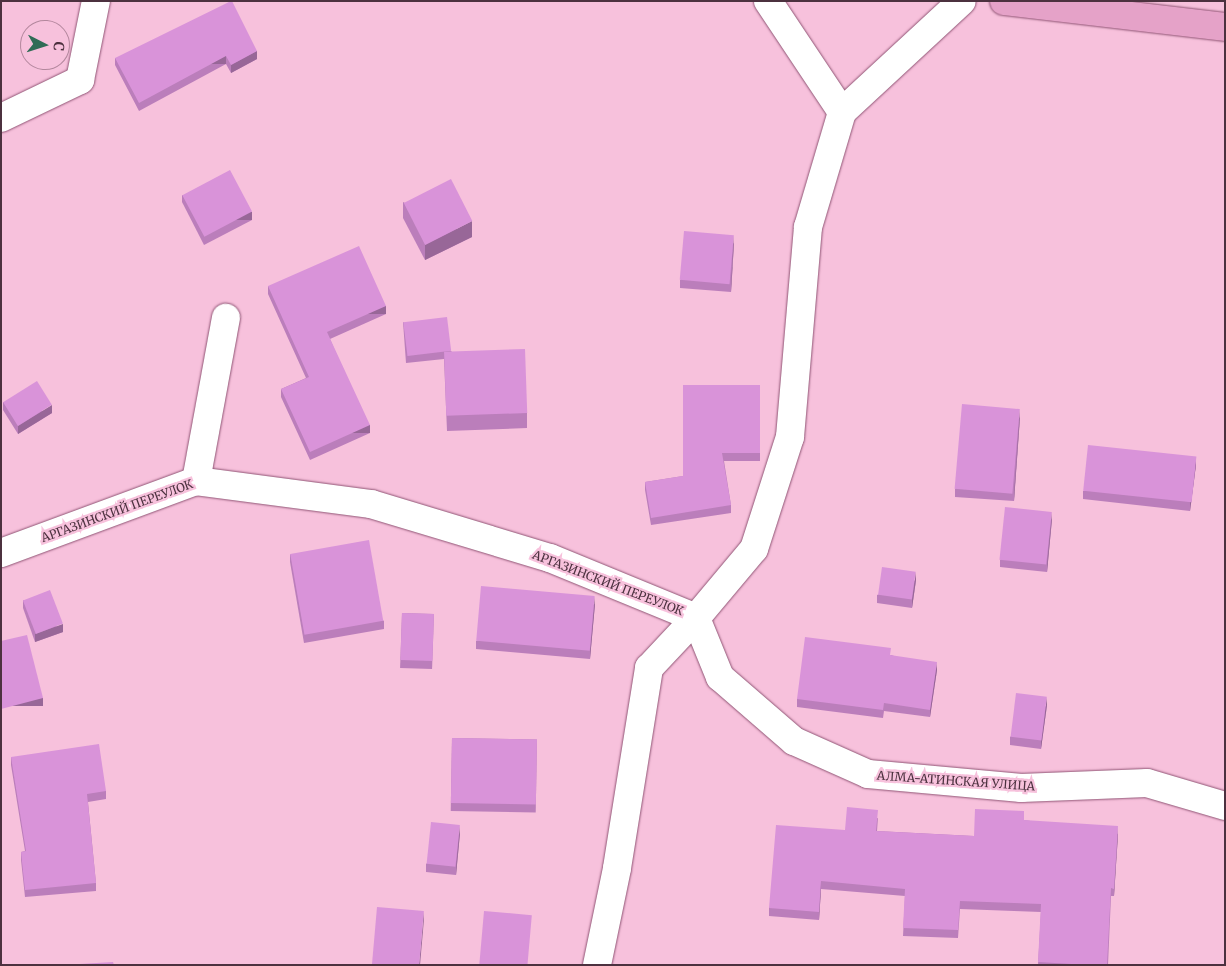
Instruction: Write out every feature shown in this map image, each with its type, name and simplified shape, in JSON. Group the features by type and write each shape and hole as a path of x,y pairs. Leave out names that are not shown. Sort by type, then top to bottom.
{"main road":[{"path":"1004,1 1225,27"}],"street":[{"path":"1,118 80,80 96,1"},
{"path":"768,1 842,112 962,1"},
{"name":"АРГАЗИНСКИЙ ПЕРЕУЛОК","path":"1,553 196,481 371,504 550,558 696,618 754,549 790,437 808,228 842,112"},
{"path":"196,481 226,318"},
{"path":"597,965 617,868 649,668 696,618"},
{"name":"АЛМА-АТИНСКАЯ УЛИЦА","path":"696,618 720,677 794,741 868,774 1020,788 1147,783 1225,806"}],"building":[{"path":"231,1 257,51 231,65 226,56 139,103 115,58"},
{"path":"230,170 252,211 204,237 182,195"},
{"path":"451,179 472,221 425,245 404,203"},
{"path":"684,231 734,235 730,284 680,280"},
{"path":"359,246 386,306 327,332 370,425 310,452 281,389 309,377 268,286"},
{"path":"447,317 451,351 407,356 403,322"},
{"path":"525,349 527,413 446,416 444,352"},
{"path":"37,381 52,405 18,426 3,402"},
{"path":"683,385 760,385 760,453 722,453 731,505 651,518 645,482 683,476"},
{"path":"962,404 1020,409 1012,494 955,489"},
{"path":"1088,445 1196,456 1192,502 1083,491"},
{"path":"1005,507 1052,512 1046,565 999,560"},
{"path":"369,540 383,621 304,635 290,554"},
{"path":"882,567 916,572 912,599 878,595"},
{"path":"481,586 595,596 590,651 476,641"},
{"path":"50,590 63,624 36,634 23,600"},
{"path":"402,613 434,614 432,661 400,660"},
{"path":"27,635 43,698 1,709 1,641"},
{"path":"805,637 891,648 890,655 937,662 930,710 884,703 883,710 797,699"},
{"path":"1016,693 1047,697 1041,740 1011,737"},
{"path":"452,738 537,739 536,804 451,803"},
{"path":"99,744 106,791 87,794 96,883 25,890 21,852 26,851 11,757"},
{"path":"847,807 878,810 876,831 974,836 975,809 1024,811 1024,820 1118,826 1114,889 1111,888 1107,965 1038,962 1041,904 960,901 958,930 903,928 905,889 821,881 819,912 769,908 776,825 845,830"},
{"path":"431,822 460,825 455,867 427,864"},
{"path":"377,907 424,911 419,965 372,965"},
{"path":"484,911 532,915 527,965 479,965"},
{"path":"113,962 114,965 63,965"}]}
